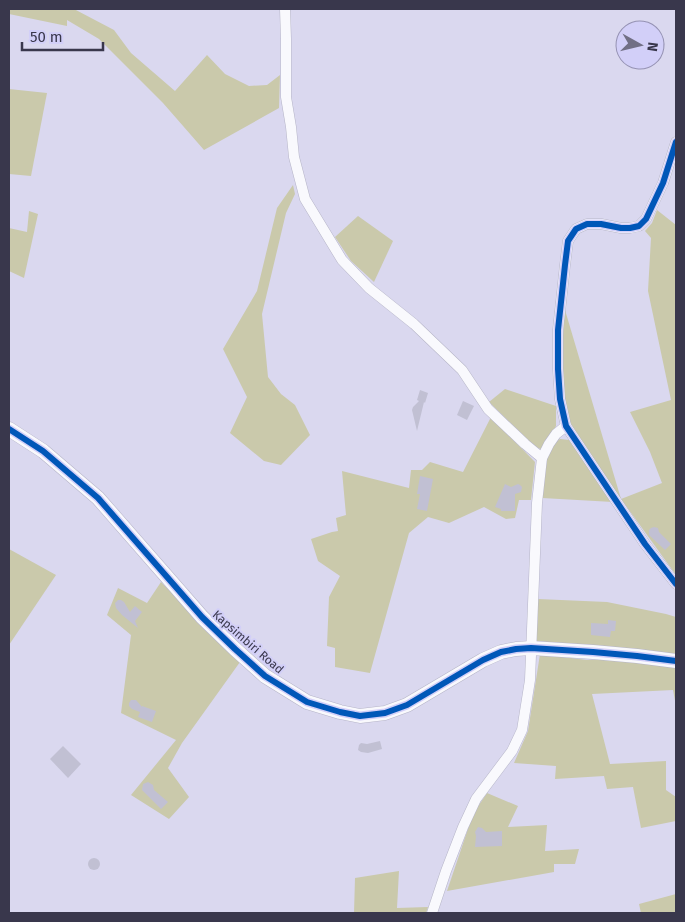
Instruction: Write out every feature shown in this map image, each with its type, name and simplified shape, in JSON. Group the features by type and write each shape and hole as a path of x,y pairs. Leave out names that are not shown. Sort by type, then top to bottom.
{"street":[{"path":"285,9 286,97 294,157 305,199 318,222 342,260 370,288 414,324 462,370 488,409 542,458"},
{"path":"676,142 663,183 646,219 639,226 621,228 601,224 587,224 576,229 568,241 558,330 560,399 566,426 645,544 676,584"},
{"path":"432,913 462,827 476,798 512,751 522,730 530,680 537,504 542,458 556,434 566,426"},
{"name":"Kapsimbiri Road","path":"9,428 43,451 98,498 202,617 235,649 265,676 307,702 331,710 360,716 385,713 406,705 483,660 501,652 516,649 531,648 676,661"}],"green space":[{"path":"9,9 74,9 114,30 131,53 175,91 207,55 225,74 249,86 267,85 280,75 279,108 204,150 163,103 99,39 67,20 67,26 9,14"},
{"path":"9,89 47,93 31,176 9,174"},
{"path":"293,185 295,194 286,213 262,314 268,377 281,394 295,405 310,435 281,465 264,461 230,433 247,397 223,349 257,291 277,208"},
{"path":"657,210 676,225 676,575 621,499 662,483 650,452 630,412 671,400 648,291 651,238 645,231 652,223"},
{"path":"29,211 38,214 24,278 9,271 9,228 27,232"},
{"path":"358,216 393,241 374,282 351,261 335,237"},
{"path":"565,310 621,499 568,422 563,387 562,348"},
{"path":"505,389 556,406 556,426 542,449 536,448 489,402"},
{"path":"491,417 535,462 531,500 519,500 515,518 506,519 484,507 449,523 428,517 409,533 370,673 335,667 335,648 327,646 329,597 340,576 318,561 311,539 338,531 336,518 346,515 342,471 409,488 411,470 422,470 430,462 463,472"},
{"path":"560,439 569,440 613,502 542,498 546,461 553,444"},
{"path":"9,549 56,575 9,645"},
{"path":"161,582 240,662 182,743 168,768 189,797 169,819 131,795 176,740 121,713 131,635 107,615 118,588 147,603"},
{"path":"538,599 607,602 676,617 676,654 536,641"},
{"path":"540,654 587,660 609,659 676,667 676,706 673,690 592,694 610,764 666,761 666,790 676,797 676,821 641,828 633,787 607,789 604,776 555,779 556,766 514,763 528,731"},
{"path":"487,793 518,806 508,827 547,825 545,851 579,849 575,864 554,864 554,872 447,891 473,814"},
{"path":"399,871 397,908 428,907 426,913 354,913 355,878"},
{"path":"676,894 676,913 641,913 639,904"}],"building":[{"path":"420,390 428,393 417,431 412,410 419,401 417,400"},
{"path":"463,401 474,406 467,420 457,415"},
{"path":"420,476 433,479 427,511 417,509 420,494 417,494"},
{"path":"505,484 511,487 518,484 522,487 521,492 515,494 515,511 501,511 501,509 495,507"},
{"path":"654,527 658,528 659,532 671,544 665,550 649,535 649,530"},
{"path":"118,600 124,602 130,612 135,606 142,612 135,621 138,628 116,608 115,603"},
{"path":"608,620 616,621 615,631 611,631 610,637 591,635 591,623 608,624"},
{"path":"131,700 136,700 142,707 156,711 152,722 138,717 140,712 129,706"},
{"path":"380,741 382,749 368,753 358,750 361,743 367,744"},
{"path":"63,746 81,764 68,778 50,759"},
{"path":"148,782 168,802 161,809 142,790 143,784"},
{"path":"478,827 486,832 502,831 502,846 475,847 475,832"},
{"path":"96,858 99,859 99,869 92,870 89,869 88,862 89,859"}],"cycle path":[{"path":"676,142 663,183 646,219 639,226 621,228 601,224 587,224 576,229 568,241 558,330 560,399 566,426 645,544 676,584"},
{"path":"9,429 43,451 98,498 202,617 235,649 265,676 307,702 360,716 385,713 407,705 483,660 501,652 516,649 531,648 593,652 676,661"}]}
